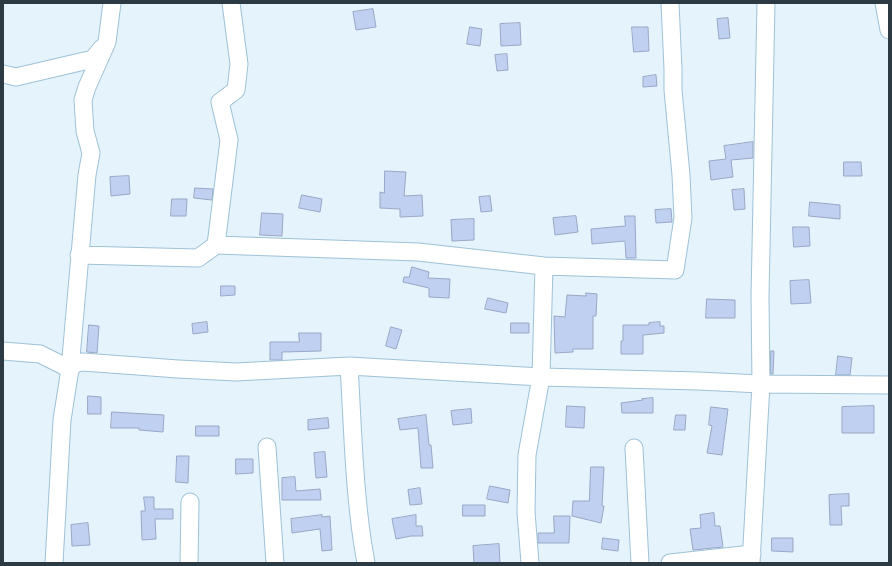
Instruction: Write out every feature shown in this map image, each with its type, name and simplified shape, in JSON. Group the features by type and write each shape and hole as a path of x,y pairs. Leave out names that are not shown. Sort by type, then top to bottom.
{"street":[{"path":"54,563 62,420 70,369 79,255 87,175 91,152 85,131 82,100 107,42 112,3"},
{"path":"216,245 230,140 220,102 236,90 239,64 231,3"},
{"path":"79,255 198,258 216,245 418,252 544,266 675,270 683,218 682,175 673,90 670,3"},
{"path":"670,563 752,558 761,384 760,297 766,3"},
{"path":"884,3 889,30"},
{"path":"3,74 16,76 93,59 107,42"},
{"path":"530,563 526,512 527,455 541,377 544,266"},
{"path":"3,351 40,354 70,369"},
{"path":"70,369 76,363 83,362 236,372 349,366 541,377 761,384 889,385"},
{"path":"349,366 361,532 366,563"},
{"path":"266,446 275,563"},
{"path":"634,448 640,563"},
{"path":"189,563 190,502"}],"building":[{"path":"373,9 376,27 356,30 353,12"},
{"path":"728,18 730,38 719,39 717,19"},
{"path":"520,23 521,45 501,46 500,24"},
{"path":"470,27 482,29 480,46 467,44"},
{"path":"632,27 648,27 649,51 634,52"},
{"path":"507,54 508,70 497,71 495,55"},
{"path":"656,75 657,86 643,87 643,77"},
{"path":"753,142 753,158 731,160 733,177 711,180 709,161 726,159 724,146"},
{"path":"844,162 861,162 862,176 844,176"},
{"path":"385,171 406,172 404,196 422,195 423,216 400,217 400,209 380,208 380,192 384,193"},
{"path":"129,176 130,194 111,196 110,177"},
{"path":"195,188 213,189 212,200 194,198"},
{"path":"744,189 745,209 734,210 732,190"},
{"path":"302,195 322,199 320,212 299,208"},
{"path":"490,196 492,211 481,212 479,197"},
{"path":"172,199 187,199 186,216 171,216"},
{"path":"810,202 840,205 840,219 809,216"},
{"path":"671,209 672,222 656,223 655,210"},
{"path":"262,213 283,214 282,236 260,235"},
{"path":"576,216 578,232 555,235 553,218"},
{"path":"625,216 635,216 636,258 626,258 625,241 592,244 591,229 625,226"},
{"path":"474,219 474,240 452,241 451,220"},
{"path":"793,227 809,227 810,246 794,247"},
{"path":"412,267 429,272 428,278 450,279 449,298 429,297 429,288 403,282 404,277 409,277"},
{"path":"809,280 811,303 791,304 790,281"},
{"path":"221,286 235,286 235,295 221,296"},
{"path":"586,293 597,294 596,316 593,316 593,349 573,349 573,352 555,353 554,316 565,317 567,295 586,296"},
{"path":"488,298 508,303 506,313 485,309"},
{"path":"707,299 735,300 735,318 706,318"},
{"path":"207,322 208,332 193,334 192,324"},
{"path":"660,322 660,326 664,326 664,333 643,335 643,354 621,354 623,325 649,325 649,323"},
{"path":"511,323 529,323 529,333 511,333"},
{"path":"89,325 99,326 97,353 87,352"},
{"path":"391,327 402,330 396,349 386,346"},
{"path":"299,333 321,333 321,351 282,352 282,360 270,360 270,342 299,342"},
{"path":"771,351 774,351 773,374 771,374"},
{"path":"838,356 852,358 850,375 836,375"},
{"path":"88,396 101,397 101,414 88,414"},
{"path":"653,398 653,413 622,413 621,403"},
{"path":"567,406 585,407 584,428 566,427"},
{"path":"874,406 874,433 842,433 842,407"},
{"path":"711,407 728,409 722,455 707,453 712,426 709,425"},
{"path":"471,409 472,423 453,425 451,411"},
{"path":"112,412 164,415 163,432 139,430 139,428 111,428"},
{"path":"426,415 433,468 421,468 418,428 400,430 398,419"},
{"path":"676,415 686,415 685,430 674,430"},
{"path":"328,418 329,428 308,430 308,420"},
{"path":"196,426 219,426 219,436 196,436"},
{"path":"325,452 327,477 316,478 314,453"},
{"path":"177,456 189,456 188,483 176,482"},
{"path":"236,459 253,459 253,473 236,474"},
{"path":"591,467 604,467 602,506 604,506 601,523 572,516 573,501 589,501"},
{"path":"295,477 296,491 320,489 321,500 282,500 282,478"},
{"path":"490,486 510,490 508,503 487,499"},
{"path":"420,488 422,504 410,505 408,490"},
{"path":"849,494 849,506 841,506 842,525 830,525 829,495"},
{"path":"144,497 154,497 154,509 173,509 173,519 155,519 156,539 142,540 141,511 145,511"},
{"path":"463,505 485,505 485,516 463,516"},
{"path":"714,513 715,526 720,526 723,547 693,550 690,529 701,528 700,515"},
{"path":"322,515 322,517 330,516 332,550 322,551 320,529 292,533 291,519"},
{"path":"416,515 416,526 422,526 423,536 411,536 396,539 392,519"},
{"path":"554,516 570,516 569,543 538,543 538,533 554,533"},
{"path":"88,523 90,545 72,546 71,525"},
{"path":"603,538 619,540 618,551 602,549"},
{"path":"772,538 793,538 793,552 772,551"},
{"path":"499,544 500,563 474,563 473,546"}]}
